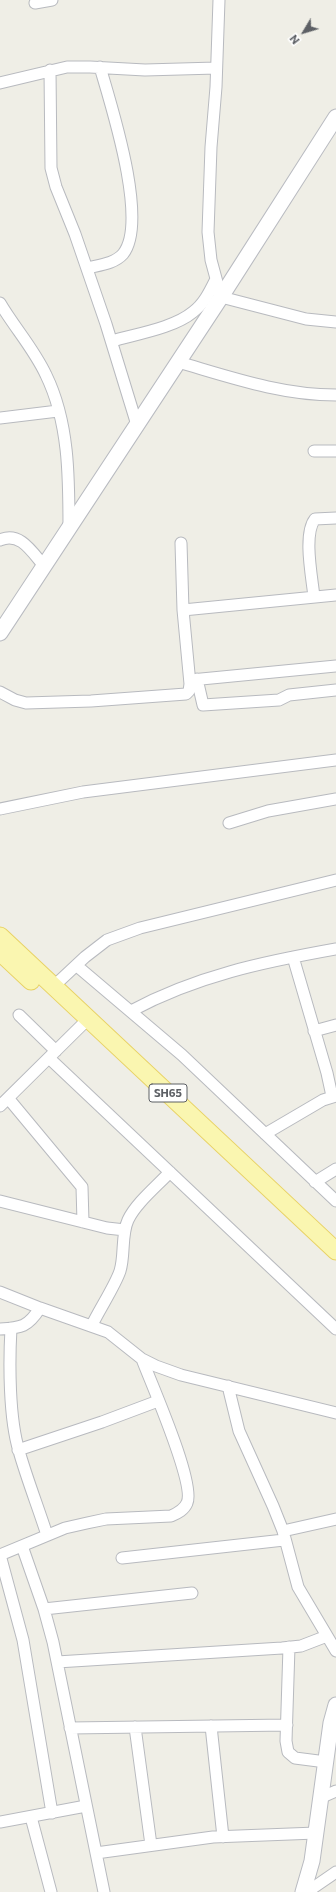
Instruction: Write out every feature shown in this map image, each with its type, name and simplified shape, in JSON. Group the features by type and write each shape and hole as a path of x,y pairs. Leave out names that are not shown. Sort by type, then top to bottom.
{"main road":[{"name":"SH65","path":"0,936 54,986 84,1023 336,1265"},
{"name":"SH65","path":"0,952 84,1023 336,1251"}],"street":[{"path":"35,3 52,0"},
{"path":"218,0 208,232 211,260 221,297"},
{"path":"0,83 50,70 67,68 100,67 152,70 216,68"},
{"path":"87,268 117,260 124,252 130,239 132,206 122,146 100,67"},
{"path":"50,70 51,168 56,187 87,268 112,341 137,425"},
{"path":"0,633 221,297 336,118"},
{"path":"112,341 172,323 185,317 203,302 216,279"},
{"path":"221,297 306,319 336,322"},
{"path":"1,305 34,352 46,374 58,411 66,442 69,481 69,529"},
{"path":"178,362 278,390 307,394 336,395"},
{"path":"0,418 58,411"},
{"path":"314,451 336,451"},
{"path":"314,597 309,544 311,524 316,519 336,518"},
{"path":"0,540 9,537 16,538 23,542 44,566"},
{"path":"181,543 183,610 193,680 203,705 279,700 289,695 336,690"},
{"path":"183,610 336,595"},
{"path":"193,680 336,666"},
{"path":"0,692 15,700 26,703 91,701 182,695 189,690 193,680"},
{"path":"0,809 83,792 336,760"},
{"path":"229,823 268,811 336,799"},
{"path":"54,986 97,947 118,934 336,880"},
{"path":"131,1011 156,998 195,982 293,957 336,949"},
{"path":"265,1134 334,1096 293,957"},
{"path":"76,966 182,1055 336,1201"},
{"path":"19,1015 53,1054 170,1172 336,1329"},
{"path":"83,1222 82,1187 4,1102 84,1023"},
{"path":"314,1031 336,1025"},
{"path":"315,1182 336,1169"},
{"path":"92,1325 119,1273 123,1258 125,1230 132,1212 170,1172"},
{"path":"0,1201 107,1228 125,1230"},
{"path":"0,1292 108,1332 142,1359 156,1366 181,1374 336,1413"},
{"path":"40,1308 27,1324 6,1328 14,1423 18,1450 48,1535"},
{"path":"52,1813 23,1640 0,1555 65,1528 106,1519 171,1516 181,1512 187,1504 189,1495 188,1484 142,1359"},
{"path":"228,1386 239,1431 266,1488 284,1536 298,1587 336,1651"},
{"path":"18,1450 102,1422 158,1401"},
{"path":"122,1558 284,1536 336,1519"},
{"path":"22,1546 44,1609 57,1662 104,1892"},
{"path":"44,1609 192,1593"},
{"path":"57,1662 301,1646 327,1636"},
{"path":"289,1647 288,1725 286,1741 288,1752 290,1756 295,1758 326,1762"},
{"path":"303,1892 312,1861 331,1723 336,1705"},
{"path":"70,1728 288,1725"},
{"path":"211,1726 223,1837"},
{"path":"135,1727 150,1845"},
{"path":"320,1798 336,1791"},
{"path":"0,1822 86,1806"},
{"path":"31,1816 51,1892"},
{"path":"96,1853 223,1837 316,1833"},
{"path":"307,1892 336,1872"}]}
